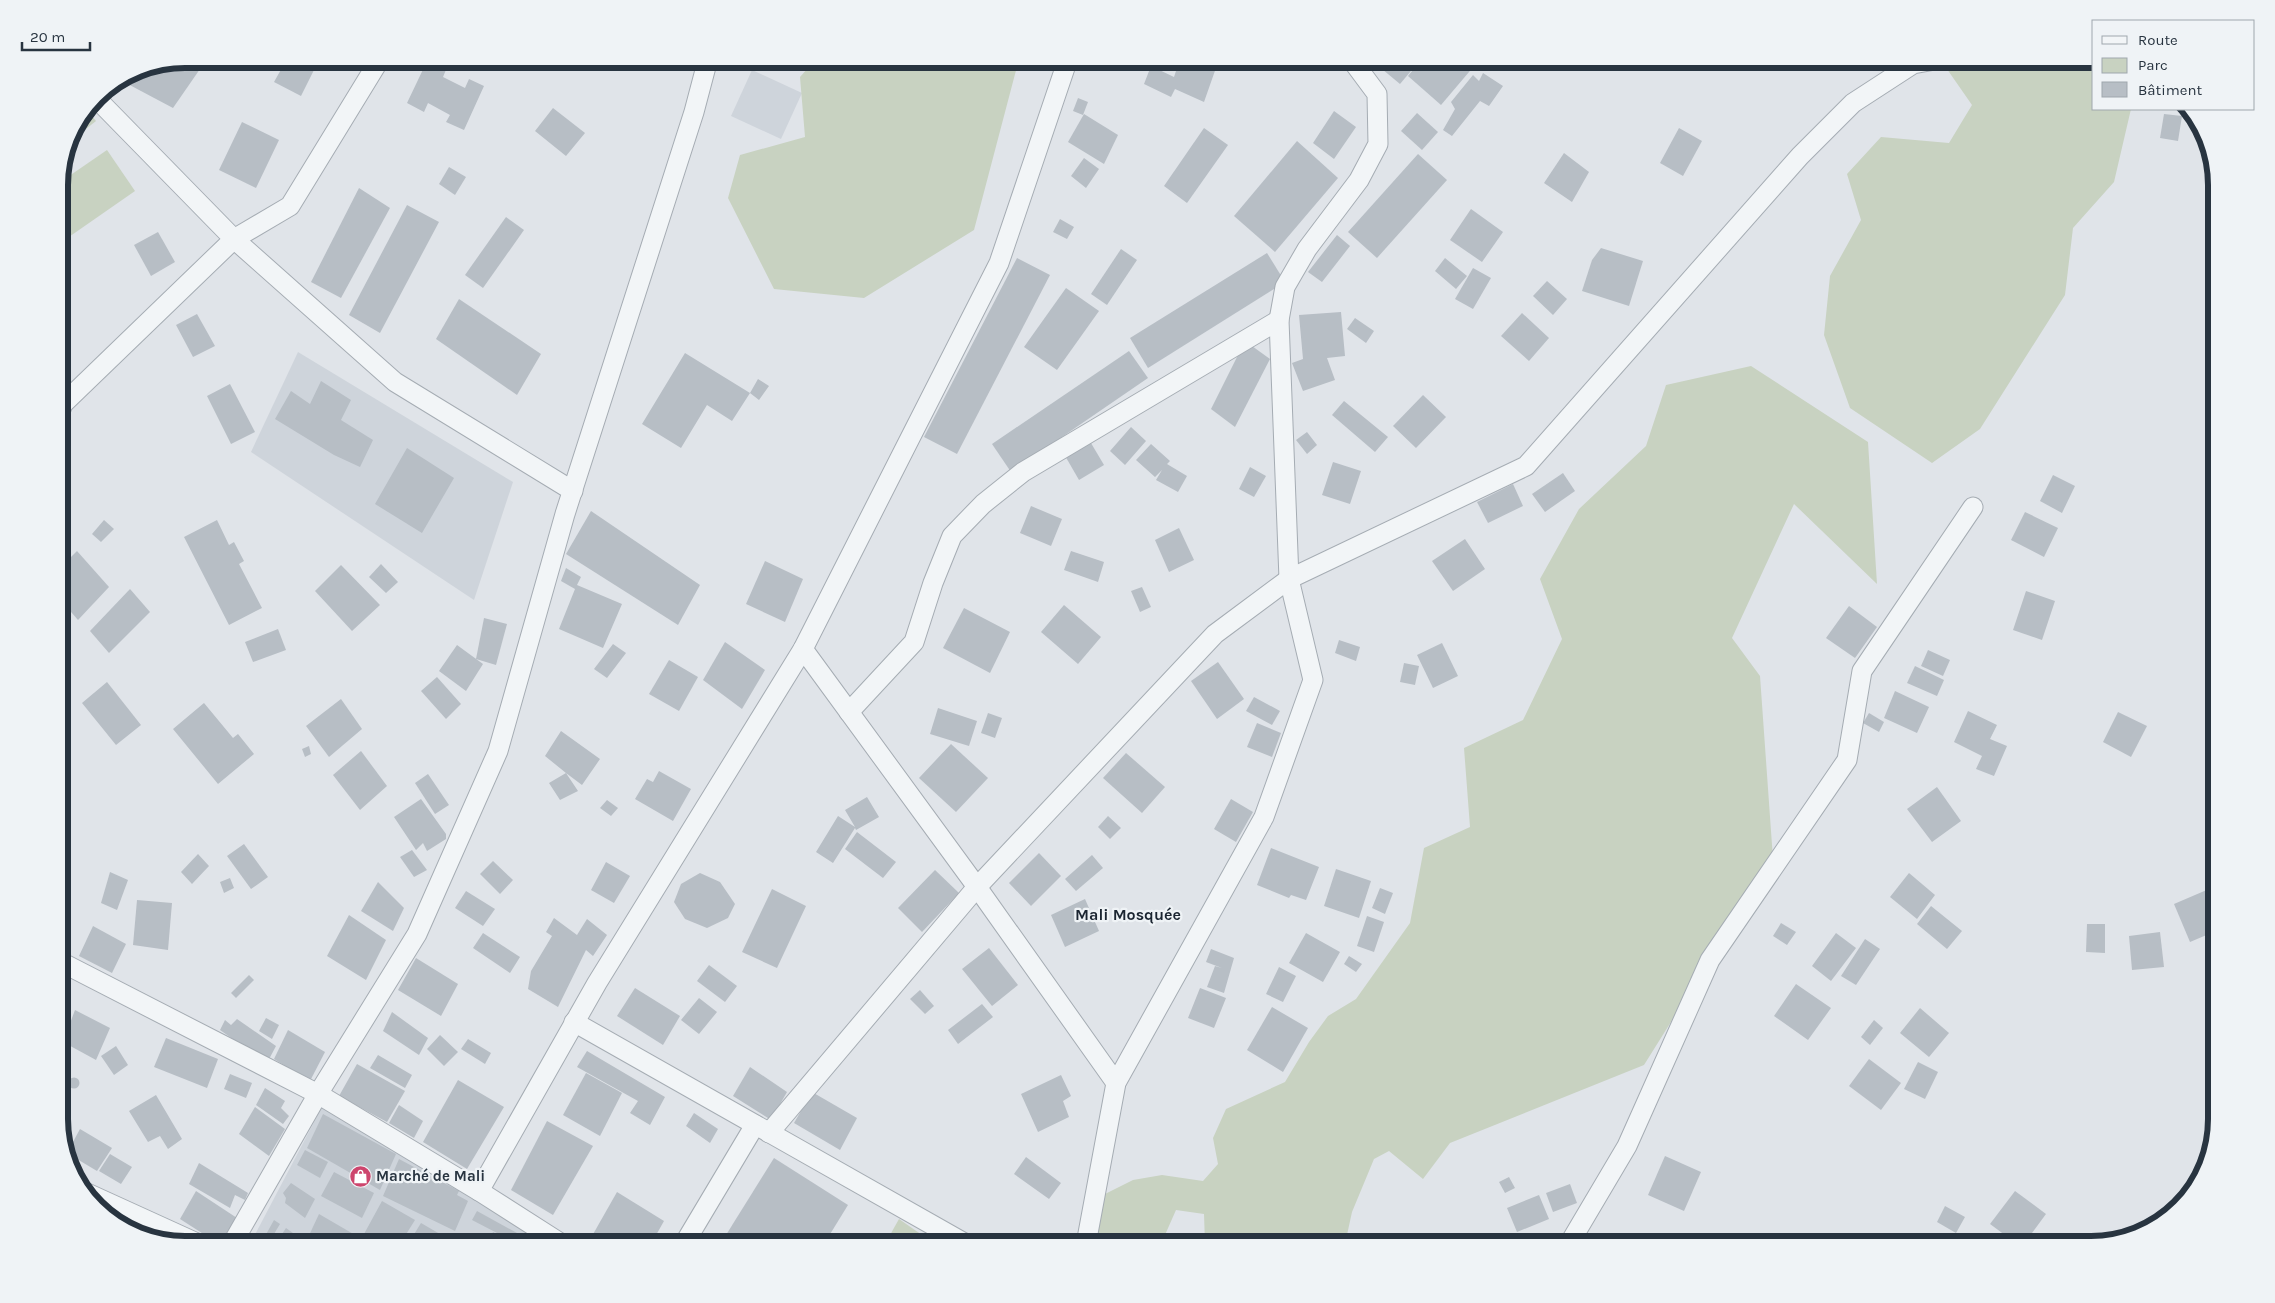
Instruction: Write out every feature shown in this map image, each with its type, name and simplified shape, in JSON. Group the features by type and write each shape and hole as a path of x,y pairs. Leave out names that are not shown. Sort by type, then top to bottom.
{"street":[{"path":"68,399 234,239 290,206 375,67"},
{"path":"237,1236 318,1094 417,934 498,751 573,490 694,112 706,67"},
{"path":"479,1191 574,1022 803,649 998,263 1065,67"},
{"path":"1087,1236 1116,1083 1264,817 1313,680 1289,579 1280,320 1284,287 1307,249 1359,180 1378,144 1377,94 1357,67"},
{"path":"689,1236 762,1129 977,887 1215,634 1289,579 1526,466 1800,156 1853,103 1908,67"},
{"path":"101,103 234,239 395,382 573,490"},
{"path":"849,712 914,642 933,582 952,536 983,504 1023,472 1280,320"},
{"path":"1574,1236 1627,1146 1710,960 1847,760 1862,671 1973,507"},
{"path":"803,649 977,887 1116,1083"},
{"path":"68,966 318,1094 479,1191 549,1236"},
{"path":"574,1022 952,1236"},
{"path":"100,1199 181,1236"}],"shaded area":[{"path":"752,70 802,93 781,139 731,116"},
{"path":"298,352 513,482 474,600 251,452"},
{"name":"Marché de Mali","path":"322,1107 534,1236 254,1236"}],"green space":[{"path":"809,67 1017,67 974,230 864,298 774,289 728,198 740,155 805,137 800,77"},
{"path":"1946,67 2092,67 2092,110 2131,110 2114,182 2073,228 2065,295 1980,429 1932,463 1850,408 1824,335 1830,276 1861,220 1847,174 1881,137 1949,143 1972,105"},
{"path":"90,114 96,121 79,135"},
{"path":"107,150 135,191 68,238 68,177"},
{"path":"1751,366 1868,442 1877,584 1794,504 1732,638 1760,676 1773,859 1644,1065 1450,1143 1423,1179 1389,1151 1374,1159 1352,1212 1347,1236 1205,1236 1204,1214 1176,1210 1165,1236 1097,1236 1101,1196 1133,1180 1162,1175 1203,1181 1218,1164 1213,1138 1226,1109 1285,1082 1309,1042 1328,1016 1356,999 1410,923 1424,848 1470,827 1464,748 1523,720 1562,639 1540,579 1579,509 1646,446 1666,385"},
{"path":"899,1219 923,1236 889,1236"}],"building":[{"path":"196,67 200,69 173,108 126,83 140,76 169,68"},
{"path":"282,67 316,67 301,96 274,82"},
{"path":"424,67 447,67 443,77 465,88 469,79 484,86 464,130 446,122 450,115 428,103 424,112 407,103"},
{"path":"1151,67 1174,77 1177,67 1216,67 1204,102 1175,89 1171,97 1144,84"},
{"path":"1380,67 1414,67 1400,84"},
{"path":"1415,67 1473,67 1441,105 1408,76"},
{"path":"1483,73 1503,86 1489,106 1480,101 1452,136 1443,130 1455,109 1451,102 1473,75 1479,81"},
{"path":"1078,98 1088,102 1083,115 1073,111"},
{"path":"553,108 585,133 566,156 535,131"},
{"path":"1334,111 1356,127 1334,159 1313,143"},
{"path":"1417,113 1438,132 1422,150 1401,131"},
{"path":"1084,114 1118,135 1104,164 1068,142"},
{"path":"2164,114 2182,116 2178,141 2160,138"},
{"path":"242,122 279,140 256,188 219,170"},
{"path":"1204,128 1228,145 1187,203 1164,186"},
{"path":"1679,128 1702,141 1683,176 1660,163"},
{"path":"1297,141 1338,178 1275,252 1234,216"},
{"path":"1564,153 1589,172 1572,202 1544,183"},
{"path":"1418,154 1447,180 1377,258 1348,232"},
{"path":"1084,158 1099,169 1086,188 1071,176"},
{"path":"449,167 466,177 455,195 439,184"},
{"path":"359,188 390,208 341,298 311,282"},
{"path":"407,205 439,222 380,333 349,315"},
{"path":"1471,209 1503,232 1482,262 1450,240"},
{"path":"506,217 524,230 483,288 465,275"},
{"path":"1060,219 1074,227 1067,239 1053,232"},
{"path":"158,232 175,262 151,276 134,245"},
{"path":"1337,235 1350,246 1322,282 1308,272"},
{"path":"1601,248 1643,261 1629,306 1582,291 1592,260"},
{"path":"1121,249 1137,260 1107,305 1091,294"},
{"path":"1267,253 1285,282 1148,368 1130,338"},
{"path":"1017,258 1050,275 957,454 924,437"},
{"path":"1445,258 1467,276 1456,289 1435,271"},
{"path":"1473,268 1491,278 1473,309 1455,299"},
{"path":"1547,281 1567,299 1553,315 1533,296"},
{"path":"1066,288 1099,311 1057,370 1024,347"},
{"path":"459,299 541,354 517,395 436,339"},
{"path":"1341,312 1345,356 1327,358 1335,380 1303,391 1292,363 1303,359 1299,315"},
{"path":"1522,313 1549,338 1529,361 1501,336"},
{"path":"197,314 215,346 193,357 176,325"},
{"path":"1355,318 1374,331 1366,343 1347,329"},
{"path":"1245,341 1270,359 1235,427 1211,409"},
{"path":"1129,351 1148,378 1011,472 992,444"},
{"path":"685,353 750,393 732,421 707,405 681,448 642,424"},
{"path":"758,379 769,386 759,400 750,393"},
{"path":"321,381 351,400 341,420 373,440 360,467 334,455 275,419 291,391 310,404"},
{"path":"230,384 255,432 231,444 207,396"},
{"path":"1423,395 1446,417 1416,448 1393,426"},
{"path":"1344,401 1388,437 1375,452 1332,415"},
{"path":"1131,427 1146,441 1125,465 1110,451"},
{"path":"1307,432 1317,445 1307,454 1296,440"},
{"path":"1088,438 1104,465 1079,480 1064,454"},
{"path":"1151,444 1170,461 1167,464 1187,476 1178,492 1156,480 1162,470 1155,477 1136,460"},
{"path":"407,448 454,478 422,533 375,504"},
{"path":"1333,462 1361,471 1350,504 1322,495"},
{"path":"1250,467 1266,476 1254,497 1239,489"},
{"path":"1563,473 1575,491 1545,512 1532,494"},
{"path":"2053,475 2075,486 2062,513 2040,501"},
{"path":"1513,484 1523,506 1488,523 1477,502"},
{"path":"1031,506 1062,519 1051,546 1020,533"},
{"path":"591,511 700,585 678,625 566,554"},
{"path":"2025,512 2058,528 2044,557 2011,540"},
{"path":"104,520 114,529 101,542 92,534"},
{"path":"217,520 229,545 234,542 244,561 239,564 262,608 229,625 184,537"},
{"path":"1179,528 1194,560 1169,572 1155,540"},
{"path":"1465,539 1485,569 1453,591 1432,561"},
{"path":"77,551 109,587 78,620 68,608 68,560"},
{"path":"1071,551 1104,562 1098,582 1064,570"},
{"path":"765,561 803,579 785,622 746,604"},
{"path":"381,564 398,582 386,593 369,577"},
{"path":"341,565 380,605 352,631 315,591"},
{"path":"566,568 581,577 577,585 622,604 603,648 559,629 575,589 561,581"},
{"path":"1142,587 1151,607 1140,612 1131,591"},
{"path":"130,589 150,612 109,653 90,631"},
{"path":"2026,591 2055,601 2042,640 2013,630"},
{"path":"1064,605 1101,637 1078,664 1041,632"},
{"path":"1849,606 1877,627 1855,658 1826,638"},
{"path":"964,608 1010,632 990,673 943,648"},
{"path":"484,618 507,624 496,665 476,659"},
{"path":"278,629 286,650 253,662 245,642"},
{"path":"1339,640 1360,647 1356,661 1335,653"},
{"path":"725,642 765,670 742,709 703,680"},
{"path":"1442,643 1458,676 1433,688 1417,655"},
{"path":"613,644 626,653 607,678 594,669"},
{"path":"457,645 483,664 466,691 439,671"},
{"path":"1928,650 1950,660 1943,676 1921,666"},
{"path":"669,660 698,677 679,711 649,694"},
{"path":"1218,662 1244,699 1217,719 1191,681"},
{"path":"1404,663 1419,666 1415,685 1400,682"},
{"path":"1915,666 1944,680 1937,696 1907,683"},
{"path":"437,677 461,704 446,719 421,691"},
{"path":"107,682 141,725 116,745 82,703"},
{"path":"1895,691 1929,707 1917,733 1884,718"},
{"path":"1254,697 1280,711 1272,725 1246,711"},
{"path":"341,699 362,729 329,757 306,726"},
{"path":"204,703 233,738 238,734 254,754 218,784 173,729"},
{"path":"938,708 977,721 969,746 930,734"},
{"path":"1968,711 1997,725 1990,739 2007,746 1994,776 1976,769 1982,756 1954,742"},
{"path":"2118,712 2147,726 2131,757 2103,742"},
{"path":"988,713 1002,718 995,738 981,733"},
{"path":"1869,713 1884,722 1879,732 1863,723"},
{"path":"1257,723 1281,733 1272,757 1247,747"},
{"path":"561,731 600,759 582,785 545,756"},
{"path":"951,744 988,778 956,812 919,778"},
{"path":"309,746 311,754 305,757 302,749"},
{"path":"361,751 387,786 360,810 333,775"},
{"path":"1126,753 1165,787 1142,813 1103,778"},
{"path":"659,771 691,789 673,821 635,799 647,779 653,782"},
{"path":"566,773 578,791 560,800 549,783"},
{"path":"428,774 449,805 435,814 415,783"},
{"path":"1937,787 1961,821 1932,842 1907,809"},
{"path":"867,797 879,817 856,830 855,828 833,863 816,852 838,816 855,827 845,810"},
{"path":"421,799 446,834 446,839 427,851 423,843 416,850 394,817"},
{"path":"1231,799 1253,812 1236,842 1214,829"},
{"path":"607,800 618,808 611,816 600,808"},
{"path":"1108,816 1121,828 1110,839 1098,827"},
{"path":"857,832 896,862 883,878 845,849"},
{"path":"244,844 268,877 251,889 227,856"},
{"path":"1271,848 1319,867 1306,900 1291,895 1289,898 1257,885"},
{"path":"412,850 427,870 414,877 400,857"},
{"path":"1039,853 1061,876 1031,906 1009,883"},
{"path":"198,854 209,866 192,884 181,872"},
{"path":"1092,855 1103,868 1076,891 1065,879"},
{"path":"493,861 513,880 500,894 480,874"},
{"path":"606,862 630,876 614,903 591,890"},
{"path":"1336,869 1371,881 1359,918 1324,906"},
{"path":"935,870 959,893 922,932 898,908"},
{"path":"110,872 128,880 117,910 101,903"},
{"path":"700,873 720,882 735,904 728,918 707,928 685,919 674,902 681,884"},
{"path":"1909,873 1935,895 1917,919 1890,897"},
{"path":"230,878 234,888 224,893 220,882"},
{"path":"378,882 404,908 393,931 361,911"},
{"path":"1380,888 1393,893 1385,914 1372,908"},
{"path":"772,889 806,906 777,968 742,952"},
{"path":"2208,890 2208,934 2190,942 2174,904"},
{"path":"466,891 495,909 483,926 455,908"},
{"path":"1085,899 1099,931 1065,947 1051,915"},
{"path":"137,900 172,903 168,950 133,945"},
{"path":"1931,906 1962,931 1947,949 1917,924"},
{"path":"349,915 386,940 366,980 327,956"},
{"path":"1367,916 1384,922 1374,952 1357,946"},
{"path":"554,918 577,935 587,919 607,935 593,956 586,950 558,1007 528,989 531,971 552,936 546,932"},
{"path":"1781,923 1796,932 1787,945 1773,936"},
{"path":"2087,924 2105,924 2105,953 2086,952"},
{"path":"93,926 126,944 112,973 79,956"},
{"path":"2160,932 2164,967 2132,970 2129,936"},
{"path":"483,933 520,957 510,973 473,948"},
{"path":"1306,933 1340,952 1323,982 1289,963"},
{"path":"1836,933 1856,948 1831,981 1812,966"},
{"path":"1865,939 1880,949 1856,985 1841,976"},
{"path":"989,948 1018,985 992,1006 962,969"},
{"path":"1211,949 1234,958 1224,993 1207,987 1215,966 1222,968 1206,962"},
{"path":"1349,956 1362,964 1356,972 1344,964"},
{"path":"416,958 458,984 441,1016 398,990"},
{"path":"709,965 737,986 725,1002 697,981"},
{"path":"1279,967 1296,976 1283,1002 1266,994"},
{"path":"249,975 254,980 236,998 231,993"},
{"path":"1796,984 1831,1008 1808,1040 1774,1016"},
{"path":"635,988 680,1016 663,1045 617,1016"},
{"path":"1200,988 1226,998 1214,1028 1188,1018"},
{"path":"920,990 934,1006 925,1014 910,999"},
{"path":"699,998 717,1012 699,1034 681,1020"},
{"path":"982,1004 993,1017 958,1044 948,1030"},
{"path":"1272,1007 1308,1028 1283,1072 1247,1050"},
{"path":"1920,1008 1949,1033 1929,1057 1900,1033"},
{"path":"75,1010 110,1028 96,1060 68,1045 68,1029"},
{"path":"392,1012 428,1038 419,1055 383,1031"},
{"path":"266,1018 279,1025 272,1039 259,1031"},
{"path":"237,1019 276,1046 267,1063 220,1030 225,1020 231,1025"},
{"path":"1874,1020 1883,1028 1870,1045 1861,1037"},
{"path":"288,1030 325,1052 310,1081 274,1059"},
{"path":"440,1035 458,1052 444,1066 427,1049"},
{"path":"166,1038 218,1059 207,1088 154,1067"},
{"path":"468,1039 491,1053 485,1064 461,1049"},
{"path":"116,1046 128,1065 114,1075 101,1056"},
{"path":"587,1051 665,1097 650,1125 630,1113 638,1101 577,1067"},
{"path":"378,1055 412,1075 405,1088 370,1068"},
{"path":"1869,1059 1901,1083 1881,1110 1849,1086"},
{"path":"1918,1062 1938,1072 1925,1099 1904,1089"},
{"path":"357,1064 405,1091 387,1122 339,1096"},
{"path":"750,1067 787,1092 771,1120 733,1096"},
{"path":"586,1073 622,1093 600,1136 563,1115"},
{"path":"230,1074 252,1083 246,1098 224,1089"},
{"path":"1061,1075 1071,1096 1063,1101 1069,1117 1038,1132 1021,1094"},
{"path":"74,1077 80,1083 74,1089 68,1083"},
{"path":"458,1080 504,1107 467,1169 423,1142"},
{"path":"265,1088 285,1101 281,1108 289,1116 283,1124 256,1105"},
{"path":"812,1092 857,1118 840,1150 794,1123"},
{"path":"156,1095 182,1139 168,1149 160,1136 148,1142 129,1111"},
{"path":"399,1105 423,1121 414,1138 389,1123"},
{"path":"255,1107 285,1129 269,1156 239,1134"},
{"path":"694,1113 718,1129 710,1143 686,1126"},
{"path":"323,1114 396,1154 380,1190 307,1148"},
{"path":"547,1121 593,1146 553,1215 511,1190"},
{"path":"80,1129 112,1148 97,1171 74,1157 71,1145"},
{"path":"305,1150 328,1162 320,1178 297,1165"},
{"path":"110,1154 132,1167 121,1184 99,1171"},
{"path":"1665,1156 1701,1172 1684,1211 1648,1195"},
{"path":"1026,1157 1061,1183 1049,1199 1014,1174"},
{"path":"774,1158 848,1205 829,1236 725,1236"},
{"path":"399,1159 459,1191 457,1195 468,1201 455,1231 383,1196"},
{"path":"199,1163 248,1193 245,1200 235,1195 230,1208 189,1184"},
{"path":"334,1172 374,1193 362,1218 321,1196"},
{"path":"1509,1177 1515,1188 1505,1193 1499,1182"},
{"path":"291,1183 315,1199 305,1218 285,1203 286,1198 283,1193"},
{"path":"1570,1184 1577,1203 1553,1212 1546,1193"},
{"path":"196,1191 237,1218 227,1236 207,1236 180,1219"},
{"path":"2015,1191 2046,1214 2030,1236 2006,1236 1990,1224"},
{"path":"617,1192 664,1221 656,1236 592,1236"},
{"path":"1539,1195 1549,1219 1517,1232 1507,1208"},
{"path":"382,1201 415,1220 405,1236 367,1236 364,1234"},
{"path":"1945,1206 1965,1217 1956,1233 1937,1222"},
{"path":"477,1211 522,1236 503,1236 472,1220"},
{"path":"319,1214 357,1236 309,1236"},
{"path":"274,1220 280,1224 274,1234 278,1236 265,1236"},
{"path":"421,1223 443,1236 413,1236"},
{"path":"286,1228 293,1233 291,1236 281,1236"},
{"path":"493,1232 500,1236 491,1236"}],"place":[{"name":"Marché de Mali","path":"360,1176"}],"district":[{"name":"Mali Mosquée","path":"1128,914"}]}
